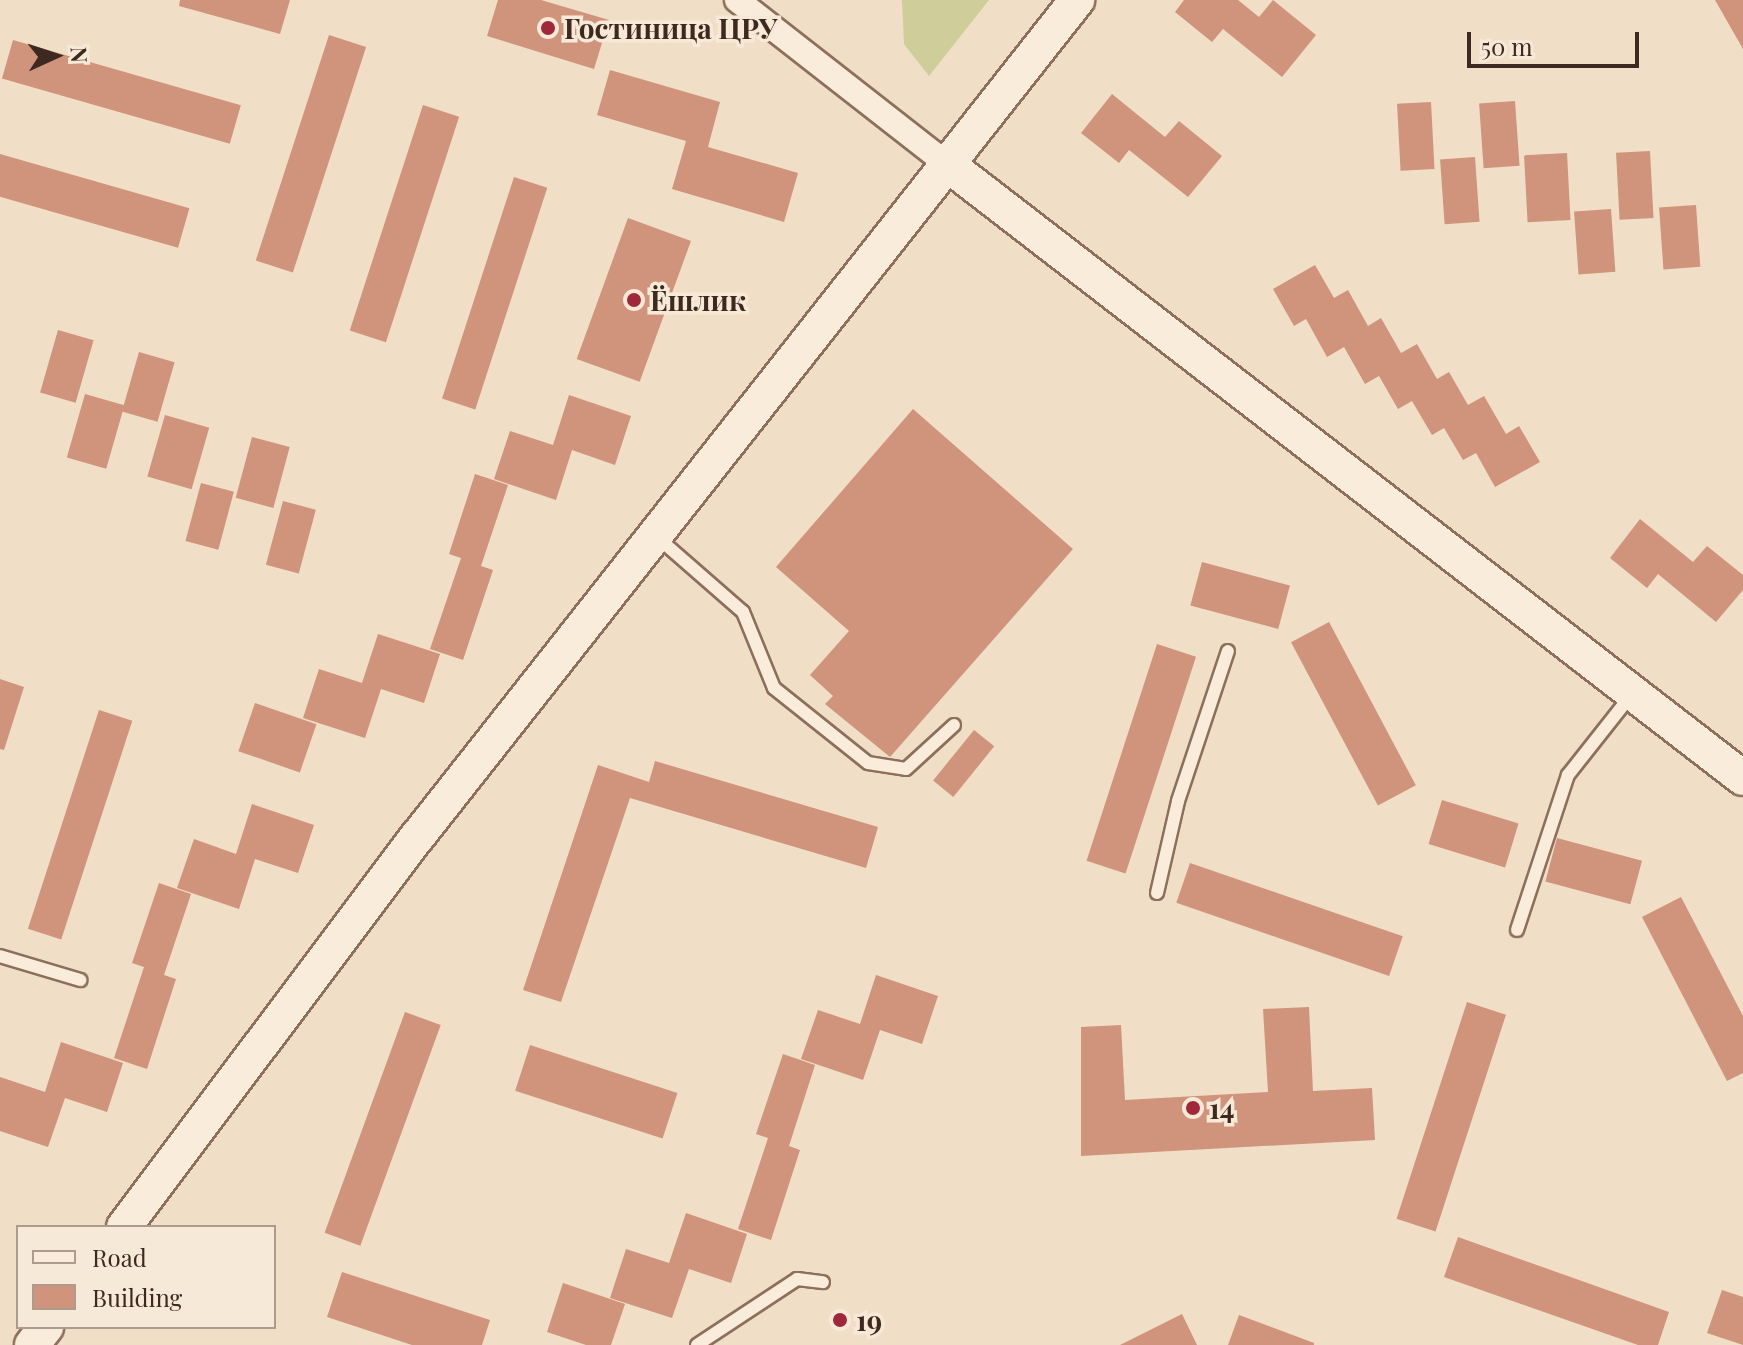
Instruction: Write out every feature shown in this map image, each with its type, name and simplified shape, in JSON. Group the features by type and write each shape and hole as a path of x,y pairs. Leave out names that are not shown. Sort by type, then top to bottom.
{"street":[{"path":"737,0 1743,778"},
{"path":"126,1225 418,836 1077,0"},
{"path":"32,1345 44,1329"}],"lane":[{"path":"655,535 743,612 774,688 868,763 906,769 954,725"},
{"path":"1157,893 1178,801 1228,651"},
{"path":"1517,930 1568,775 1632,694"},
{"path":"0,956 80,980"},
{"path":"697,1345 797,1279 823,1282"}],"shaded area":[{"path":"902,0 989,0 929,76 904,44"}],"building":[{"path":"180,0 290,0 280,34 179,6"},
{"name":"Гостиница ЦРУ","path":"498,0 541,0 609,20 594,69 487,36"},
{"path":"1184,0 1238,0 1259,17 1273,0 1316,35 1282,77 1223,29 1212,42 1175,12"},
{"path":"1715,0 1743,0 1743,49"},
{"path":"329,35 366,47 293,272 256,260"},
{"path":"13,40 241,105 230,144 2,78"},
{"path":"610,70 720,102 708,147 798,173 784,222 672,189 686,141 597,115"},
{"path":"1112,94 1165,137 1179,121 1222,156 1188,197 1129,150 1119,163 1081,133"},
{"path":"1515,101 1520,166 1484,168 1479,104"},
{"path":"1431,102 1435,169 1401,171 1397,104"},
{"path":"423,105 459,117 386,342 350,330"},
{"path":"1650,151 1654,218 1620,220 1616,153"},
{"path":"1567,153 1571,220 1528,222 1524,155"},
{"path":"0,154 189,208 178,248 0,197"},
{"path":"1475,157 1480,222 1445,224 1440,159"},
{"path":"514,177 547,188 475,409 442,399"},
{"path":"1696,205 1700,267 1663,269 1659,208"},
{"path":"1611,209 1615,272 1578,274 1574,212"},
{"name":"Ёшлик","path":"628,218 691,241 640,382 577,359"},
{"path":"1315,265 1334,298 1348,290 1368,326 1381,318 1401,353 1417,344 1437,379 1449,372 1468,405 1484,396 1506,434 1519,426 1540,462 1495,487 1476,453 1463,460 1444,428 1432,435 1412,401 1398,409 1379,376 1365,384 1344,347 1327,357 1306,319 1294,326 1273,289"},
{"path":"58,330 94,340 76,403 40,392"},
{"path":"139,352 175,362 157,422 122,412"},
{"path":"85,394 124,405 106,469 67,457"},
{"path":"569,395 631,416 615,465 572,450 556,500 494,479 510,431 553,445"},
{"path":"913,409 1073,549 890,757 825,704 833,696 810,675 849,631 776,567"},
{"path":"165,415 209,428 192,489 147,477"},
{"path":"252,437 290,447 273,508 236,498"},
{"path":"475,474 508,485 481,566 493,570 463,660 430,649 461,558 449,554"},
{"path":"201,483 234,492 218,550 185,541"},
{"path":"283,501 316,510 299,574 266,565"},
{"path":"1640,519 1693,562 1707,546 1743,575 1743,590 1716,622 1658,574 1647,588 1610,558"},
{"path":"1202,562 1290,586 1278,629 1190,605"},
{"path":"1329,622 1416,785 1378,806 1291,642"},
{"path":"378,634 440,654 424,703 381,689 365,738 303,718 319,669 362,683"},
{"path":"1157,644 1196,657 1126,874 1087,861"},
{"path":"0,679 24,687 4,750 0,749"},
{"path":"255,703 316,724 300,772 238,751"},
{"path":"99,710 132,721 61,940 28,929"},
{"path":"974,730 994,746 953,797 933,781"},
{"path":"655,761 878,827 866,868 630,798 561,1002 523,990 598,765 649,782"},
{"path":"1442,800 1519,823 1505,867 1429,844"},
{"path":"252,804 314,825 298,873 255,859 239,909 177,888 194,839 236,854"},
{"path":"1557,838 1642,861 1630,904 1545,881"},
{"path":"1190,863 1403,936 1389,976 1176,903"},
{"path":"159,883 191,894 164,975 176,979 147,1069 114,1058 144,967 132,963"},
{"path":"1681,897 1743,1016 1743,1073 1727,1081 1642,917"},
{"path":"876,975 938,996 922,1044 880,1030 863,1080 801,1059 818,1010 860,1024"},
{"path":"1467,1002 1506,1015 1436,1232 1397,1219"},
{"path":"1309,1007 1313,1091 1372,1088 1375,1140 1081,1156 1081,1027 1121,1025 1125,1100 1268,1092 1263,1009"},
{"path":"405,1012 441,1025 360,1246 325,1233"},
{"path":"61,1042 123,1063 107,1112 65,1098 48,1147 0,1131 0,1077 45,1092"},
{"path":"530,1045 677,1093 663,1139 515,1091"},
{"path":"783,1054 815,1065 789,1146 800,1150 771,1240 738,1229 768,1138 756,1134"},
{"path":"686,1213 747,1234 731,1283 689,1269 672,1318 610,1298 626,1249 669,1263"},
{"path":"1458,1237 1669,1312 1658,1345 1638,1345 1444,1277"},
{"path":"342,1272 490,1320 482,1345 412,1345 327,1317"},
{"path":"563,1283 625,1304 611,1345 586,1345 547,1332"},
{"path":"1722,1290 1743,1297 1743,1345 1707,1333"},
{"path":"1182,1314 1197,1345 1120,1345"},
{"path":"1239,1315 1314,1343 1314,1345 1228,1345"}],"place":[{"name":"Гостиница ЦРУ","path":"548,28"},
{"name":"Ёшлик","path":"634,300"},
{"name":"14","path":"1193,1108"},
{"name":"19","path":"840,1320"}]}
